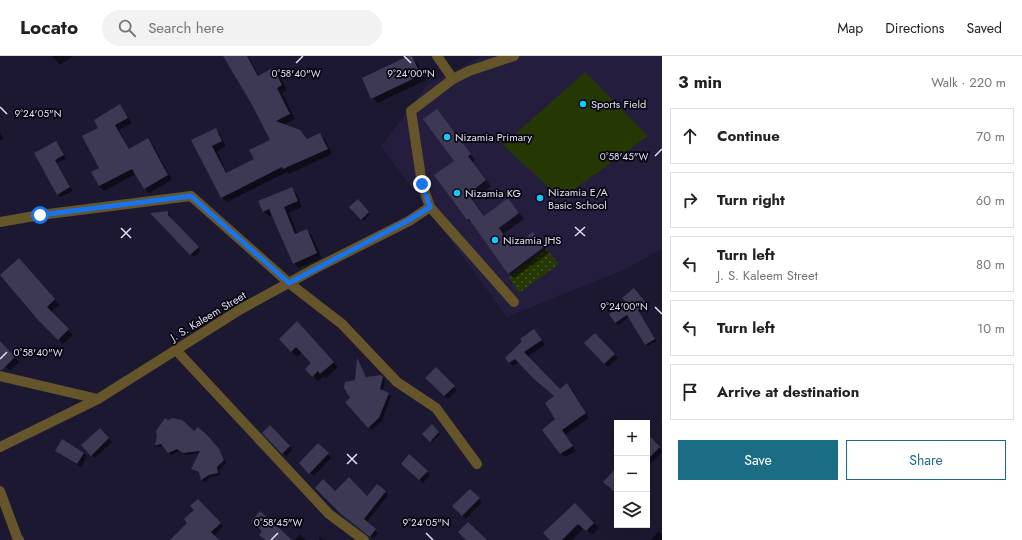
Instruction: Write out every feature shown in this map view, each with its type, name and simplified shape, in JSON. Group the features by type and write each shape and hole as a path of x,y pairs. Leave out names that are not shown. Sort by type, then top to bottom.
{"street":[{"path":"437,56 453,79"},
{"path":"514,56 469,71 453,79 411,111 422,184 430,207 514,302"},
{"path":"0,222 47,214 191,196 289,283 342,324 397,382 436,408 477,464"},
{"name":"J. S. Kaleem Street","path":"0,447 98,399 241,309 409,220 430,207"},
{"path":"176,350 329,514 364,540"},
{"path":"0,376 98,399"},
{"path":"0,491 19,540"}],"shaded area":[{"name":"Nizamia E/A Basic School","path":"482,56 662,56 662,249 626,269 507,317 381,146 427,85"}],"green space":[{"name":"Sports Field","path":"585,72 648,136 561,199 503,145"},
{"path":"546,249 559,264 519,293 509,277"}],"building":[{"path":"223,56 247,56 258,76 273,68 282,85 277,88 290,114 276,121 300,130 307,139 320,133 328,149 283,169 282,167 221,198 191,140 216,128 222,141 212,146 226,173 254,159 249,150 270,140 251,103"},
{"path":"408,56 412,56 421,75 371,99 362,78"},
{"path":"120,104 128,118 115,125 129,149 148,138 168,175 144,189 132,169 99,186 91,172 99,168 82,136 98,128 94,120"},
{"path":"437,109 471,154 468,156 486,180 468,194 484,216 508,198 519,213 499,228 512,247 533,232 544,247 508,274 469,219 467,220 434,175 454,161 423,119"},
{"path":"56,141 64,155 55,160 70,187 57,195 34,153"},
{"path":"292,187 298,201 284,207 295,234 307,229 317,253 293,264 269,209 263,212 258,201"},
{"path":"358,199 369,212 361,220 349,207"},
{"path":"168,211 168,215 199,247 190,255 150,213"},
{"path":"19,258 55,299 47,307 69,329 58,340 38,320 0,275"},
{"path":"634,288 646,303 638,310 655,339 645,345 627,315 615,323 609,314 626,302 622,298"},
{"path":"297,321 334,362 320,374 318,371 312,377 305,369 311,363 296,347 291,352 279,339"},
{"path":"534,329 542,340 524,352 560,389 567,383 586,413 562,430 573,446 560,454 542,430 555,419 545,403 554,396 534,379 515,359 509,363 505,358 522,341 520,339"},
{"path":"595,333 615,354 604,364 584,343"},
{"path":"0,341 15,357 2,370 0,370"},
{"path":"357,358 366,377 381,375 383,377 380,389 389,393 379,418 368,428 345,402 350,398 344,388 345,382 355,380"},
{"path":"436,367 455,386 444,396 425,378"},
{"path":"165,418 168,420 173,418 182,420 194,431 198,427 208,436 219,449 224,460 217,467 218,473 209,475 201,480 199,472 191,469 200,451 183,453 177,449 168,453 161,444 155,445 157,437 156,431"},
{"path":"432,424 439,432 430,442 422,434"},
{"path":"270,425 290,446 282,454 262,433"},
{"path":"100,428 109,438 91,456 81,445"},
{"path":"650,436 660,447 650,457"},
{"path":"62,439 84,453 77,464 55,451"},
{"path":"318,443 329,453 309,474 299,463"},
{"path":"409,454 428,471 419,480 401,464"},
{"path":"614,470 614,491 603,482"},
{"path":"349,477 367,496 377,484 386,491 364,519 376,529 370,537 342,515 315,488 323,479 335,491"},
{"path":"470,489 480,498 462,516 452,506"},
{"path":"198,499 221,523 211,532 219,540 170,540 187,523 184,519 194,510 190,506"},
{"path":"575,503 594,523 586,531 578,524 562,540 550,540 543,533"},
{"path":"260,511 292,540 265,540 259,535 262,531 251,521"},
{"path":"468,522 487,540 466,540 458,532"}],"place":[{"name":"Sports Field","path":"583,104"},
{"name":"Nizamia Primary","path":"447,137"},
{"name":"Nizamia KG","path":"457,193"},
{"name":"Nizamia E/A Basic School","path":"540,198"},
{"name":"Nizamia JHS","path":"495,240"}],"route":[{"path":"40,215 191,196 289,283 409,220 430,207 422,184"}]}
